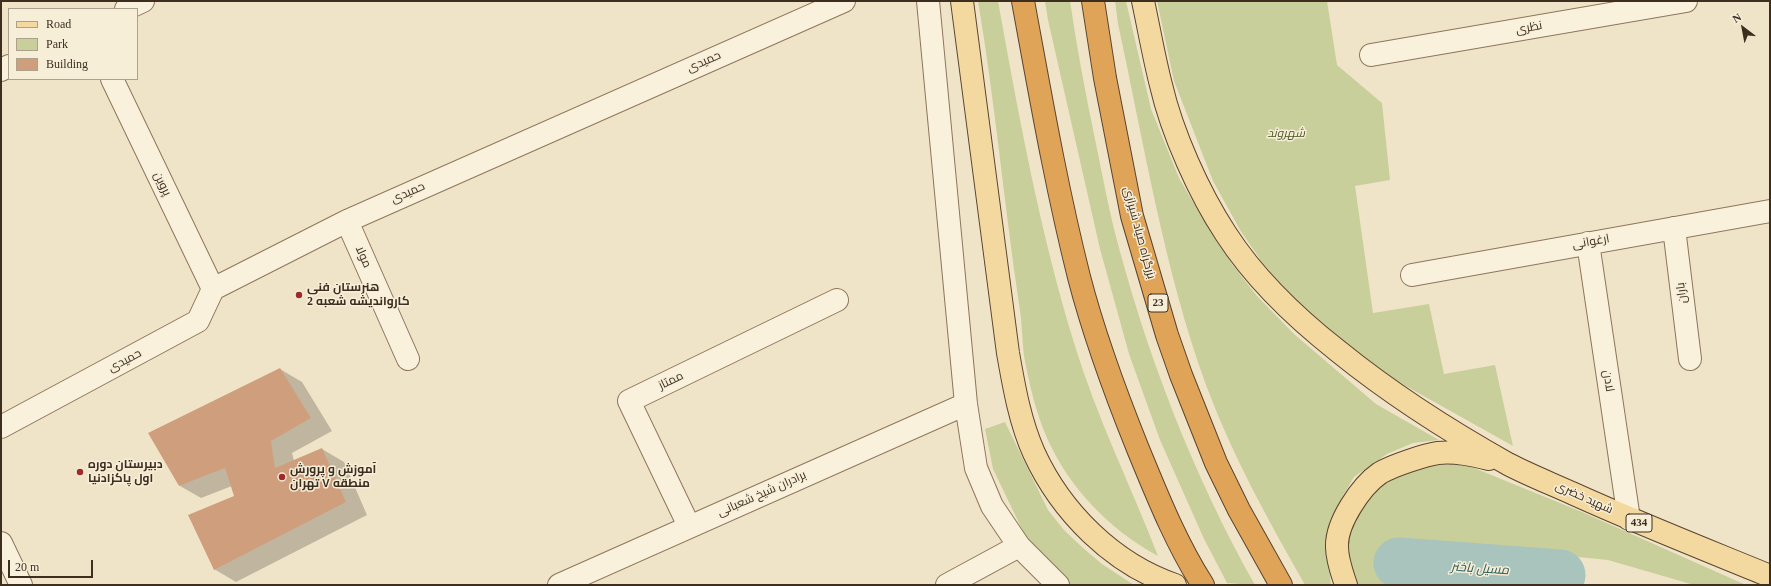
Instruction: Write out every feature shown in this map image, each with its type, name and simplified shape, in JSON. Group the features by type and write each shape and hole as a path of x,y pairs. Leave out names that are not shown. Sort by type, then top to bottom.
{"highway":[{"path":"1024,1 1058,189 1079,278 1098,341 1119,402 1148,473 1190,564 1203,585"},
{"name":"بزرگراه صیاد شیرازی","path":"1093,1 1132,216 1167,335 1181,375 1216,463 1239,510 1281,585"}],"main road":[{"path":"962,1 1008,354 1018,410 1034,453 1060,498 1092,534 1113,552 1138,568 1175,585"},
{"path":"1143,1 1161,87 1178,137 1200,187 1226,234 1259,277 1288,308 1374,381 1509,464"},
{"path":"1346,585 1336,546 1343,518 1360,492 1380,473 1406,462 1437,453 1465,453 1509,464"},
{"name":"شهید خضری","path":"1509,464 1629,519 1770,576"}],"street":[{"path":"128,8 143,1"},
{"name":"حمیدی","path":"1,427 198,321 213,289 347,221 844,1"},
{"path":"928,1 966,404 976,468 992,506 1019,546 1058,585"},
{"name":"نظری","path":"1371,55 1686,1"},
{"name":"پروین","path":"112,80 213,289"},
{"name":"ارغوانی","path":"1412,275 1770,211"},
{"name":"مولا","path":"347,221 408,359"},
{"name":"باران","path":"1674,228 1690,359"},
{"name":"لادن","path":"1588,243 1629,519"},
{"name":"ممتاز","path":"689,526 629,401 837,300"},
{"name":"برادران شیخ شعبانی","path":"559,585 966,404"},
{"path":"1,543 21,585"},
{"path":"947,585 1019,546"}],"green space":[{"path":"978,1 998,1 1031,175 1051,261 1075,346 1093,399 1158,556 1140,546 1124,534 1093,506 1079,490 1056,456 1039,418 1024,356 1020,310"},
{"path":"1045,1 1070,1 1085,90 1109,208 1141,321 1156,367 1191,456 1232,543 1255,585 1227,583 1204,539 1160,440 1129,354 1100,249"},
{"path":"1115,1 1126,1 1151,109 1179,178 1210,231 1232,264 1257,296 1294,334 1376,404 1439,440 1413,443 1387,454 1354,477 1336,508 1328,547 1331,585 1305,585 1264,512 1239,462 1206,385 1178,297 1156,206 1118,24"},
{"name":"شهروند","path":"1157,1 1327,1 1337,65 1382,103 1390,180 1355,186 1373,313 1429,304 1444,374 1495,365 1513,446 1404,385 1361,358 1291,297 1262,262 1240,230 1213,181 1174,81"},
{"path":"1005,422 1048,510 1064,530 1083,548 1102,564 1134,585 1069,585 1031,548 993,469 985,429"},
{"path":"1462,463 1582,512 1746,585 1694,585 1608,560 1396,539 1396,585 1353,585 1348,550 1349,530 1367,499 1377,488 1402,474 1430,466"}],"building":[{"name":"آموزش و پرورش منطقه ۷ تهران","path":"280,368 311,418 271,441 275,468 322,448 346,502 214,570 188,515 234,496 225,468 179,486 148,433"}],"waterway":[{"name":"مسیل باختر","path":"1399,563 1560,575"}],"place":[{"name":"هنرستان فنی کارواندیشه شعبه 2","path":"299,295"},
{"name":"دبیرستان دوره اول پاکزادنیا","path":"80,472"},
{"name":"آموزش و پرورش منطقه ۷ تهران","path":"282,477"}]}
